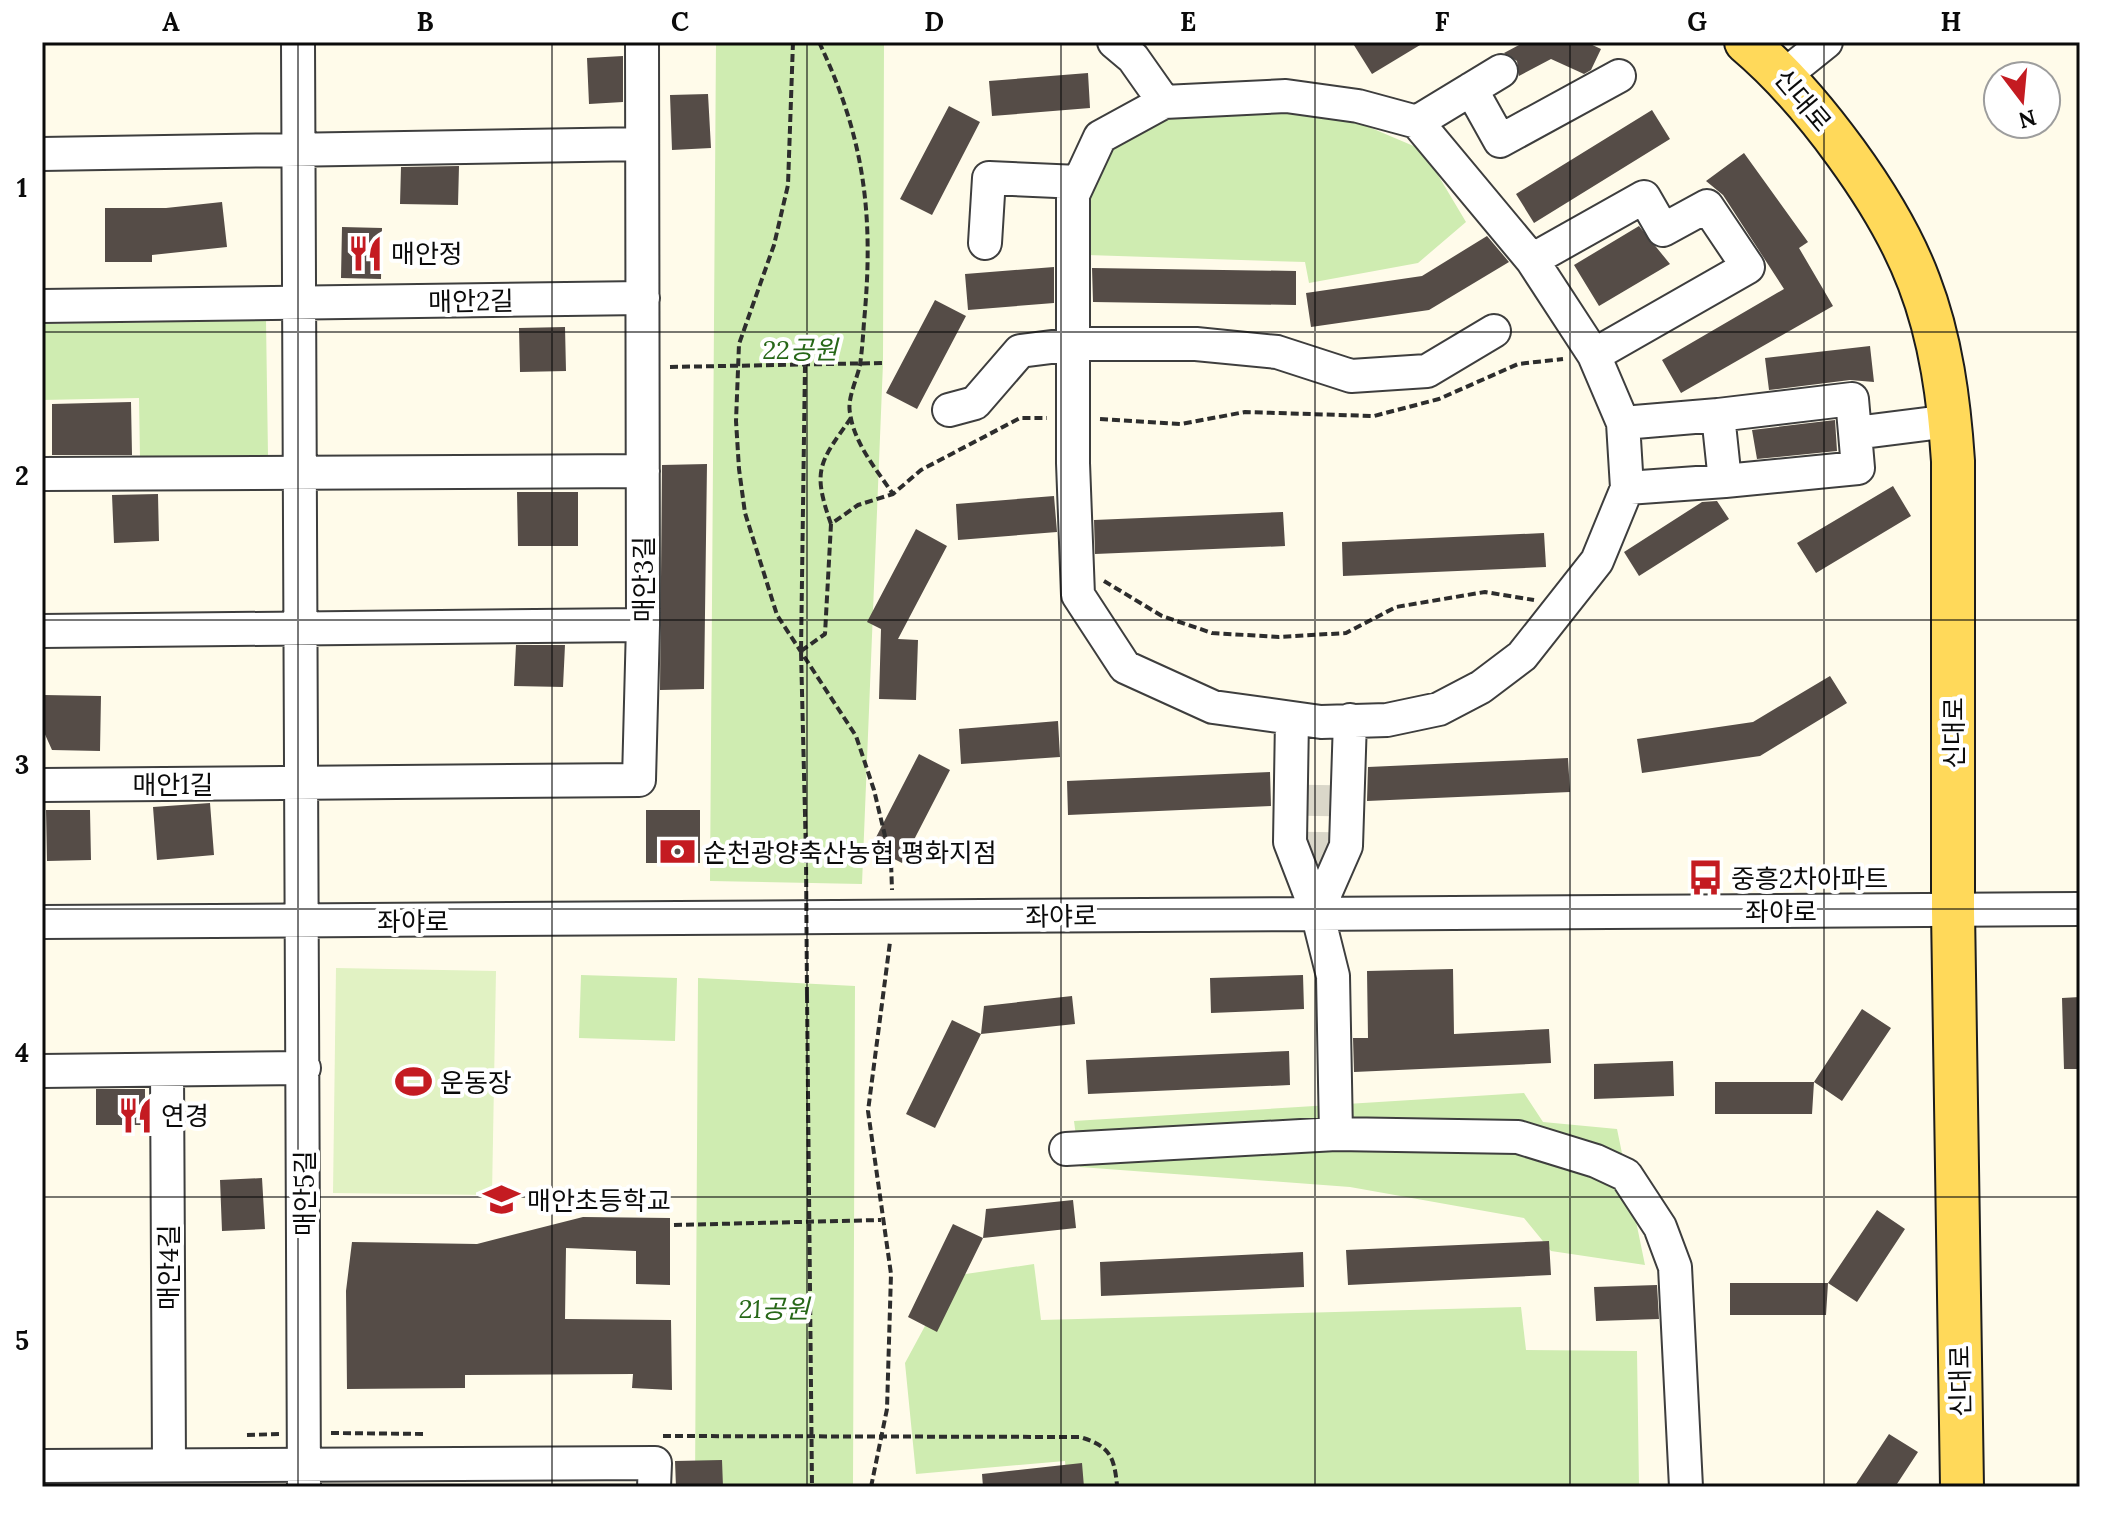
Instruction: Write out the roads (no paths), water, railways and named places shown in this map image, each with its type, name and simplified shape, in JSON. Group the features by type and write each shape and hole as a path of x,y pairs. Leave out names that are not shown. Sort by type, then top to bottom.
{"main road":[{"name":"신대로","path":"1746,42 1785,75 1830,131 1873,197 1919,280 1939,355 1950,421 1953,911 1962,1487"}],"street":[{"path":"298,42 304,922"},
{"name":"매안3길","path":"303,783 639,780 643,625 642,42"},
{"path":"1114,42 1133,58 1164,102"},
{"path":"1785,75 1826,42"},
{"path":"1417,122 1501,71"},
{"path":"1471,89 1500,141 1619,76"},
{"path":"1286,96 1358,106 1417,122 1532,260 1594,355 1623,423 1627,488 1597,561 1522,656 1481,687 1439,709 1387,720 1292,719 1213,707 1125,667 1078,595 1073,195 1100,137 1164,102 1286,96"},
{"path":"42,154 642,144"},
{"path":"985,243 989,178 1079,182"},
{"path":"1532,260 1644,197 1663,230 1707,206 1748,267 1594,355"},
{"name":"매안2길","path":"42,306 643,298"},
{"path":"949,410 975,403 1020,351 1075,344 1196,344 1277,352 1351,376 1427,371 1494,331"},
{"path":"1623,423 1852,399 1858,468 1627,488"},
{"path":"1718,415 1725,481"},
{"path":"1855,433 1950,421"},
{"path":"42,474 643,471"},
{"path":"42,631 643,625"},
{"path":"1292,719 1290,842 1317,912 1333,976 1336,1134"},
{"path":"1317,912 1346,846 1350,720"},
{"name":"매안1길","path":"42,785 303,783"},
{"name":"좌야로","path":"42,922 893,919 1317,912 2080,909"},
{"name":"매안5길","path":"304,922 304,1476"},
{"path":"42,1071 304,1068"},
{"name":"매안4길","path":"167,1070 169,1465"},
{"path":"1066,1149 1336,1134 1518,1137 1596,1161 1626,1175 1660,1227 1675,1267 1686,1487"},
{"path":"42,1466 169,1465 304,1476 655,1463 654,1487"}],"tunnel":[{"path":"1317,912 1319,785"}],"place":[{"name":"매안정","path":"365,253"},
{"name":"순천광양축산농협 평화지점","path":"677,852"},
{"name":"중흥2차아파트","path":"1705,878"},
{"name":"운동장","path":"414,1082"},
{"name":"연경","path":"135,1115"},
{"name":"매안초등학교","path":"501,1200"}],"park label":[{"name":"22공원","path":"800,349"},
{"name":"21공원","path":"774,1308"}]}
